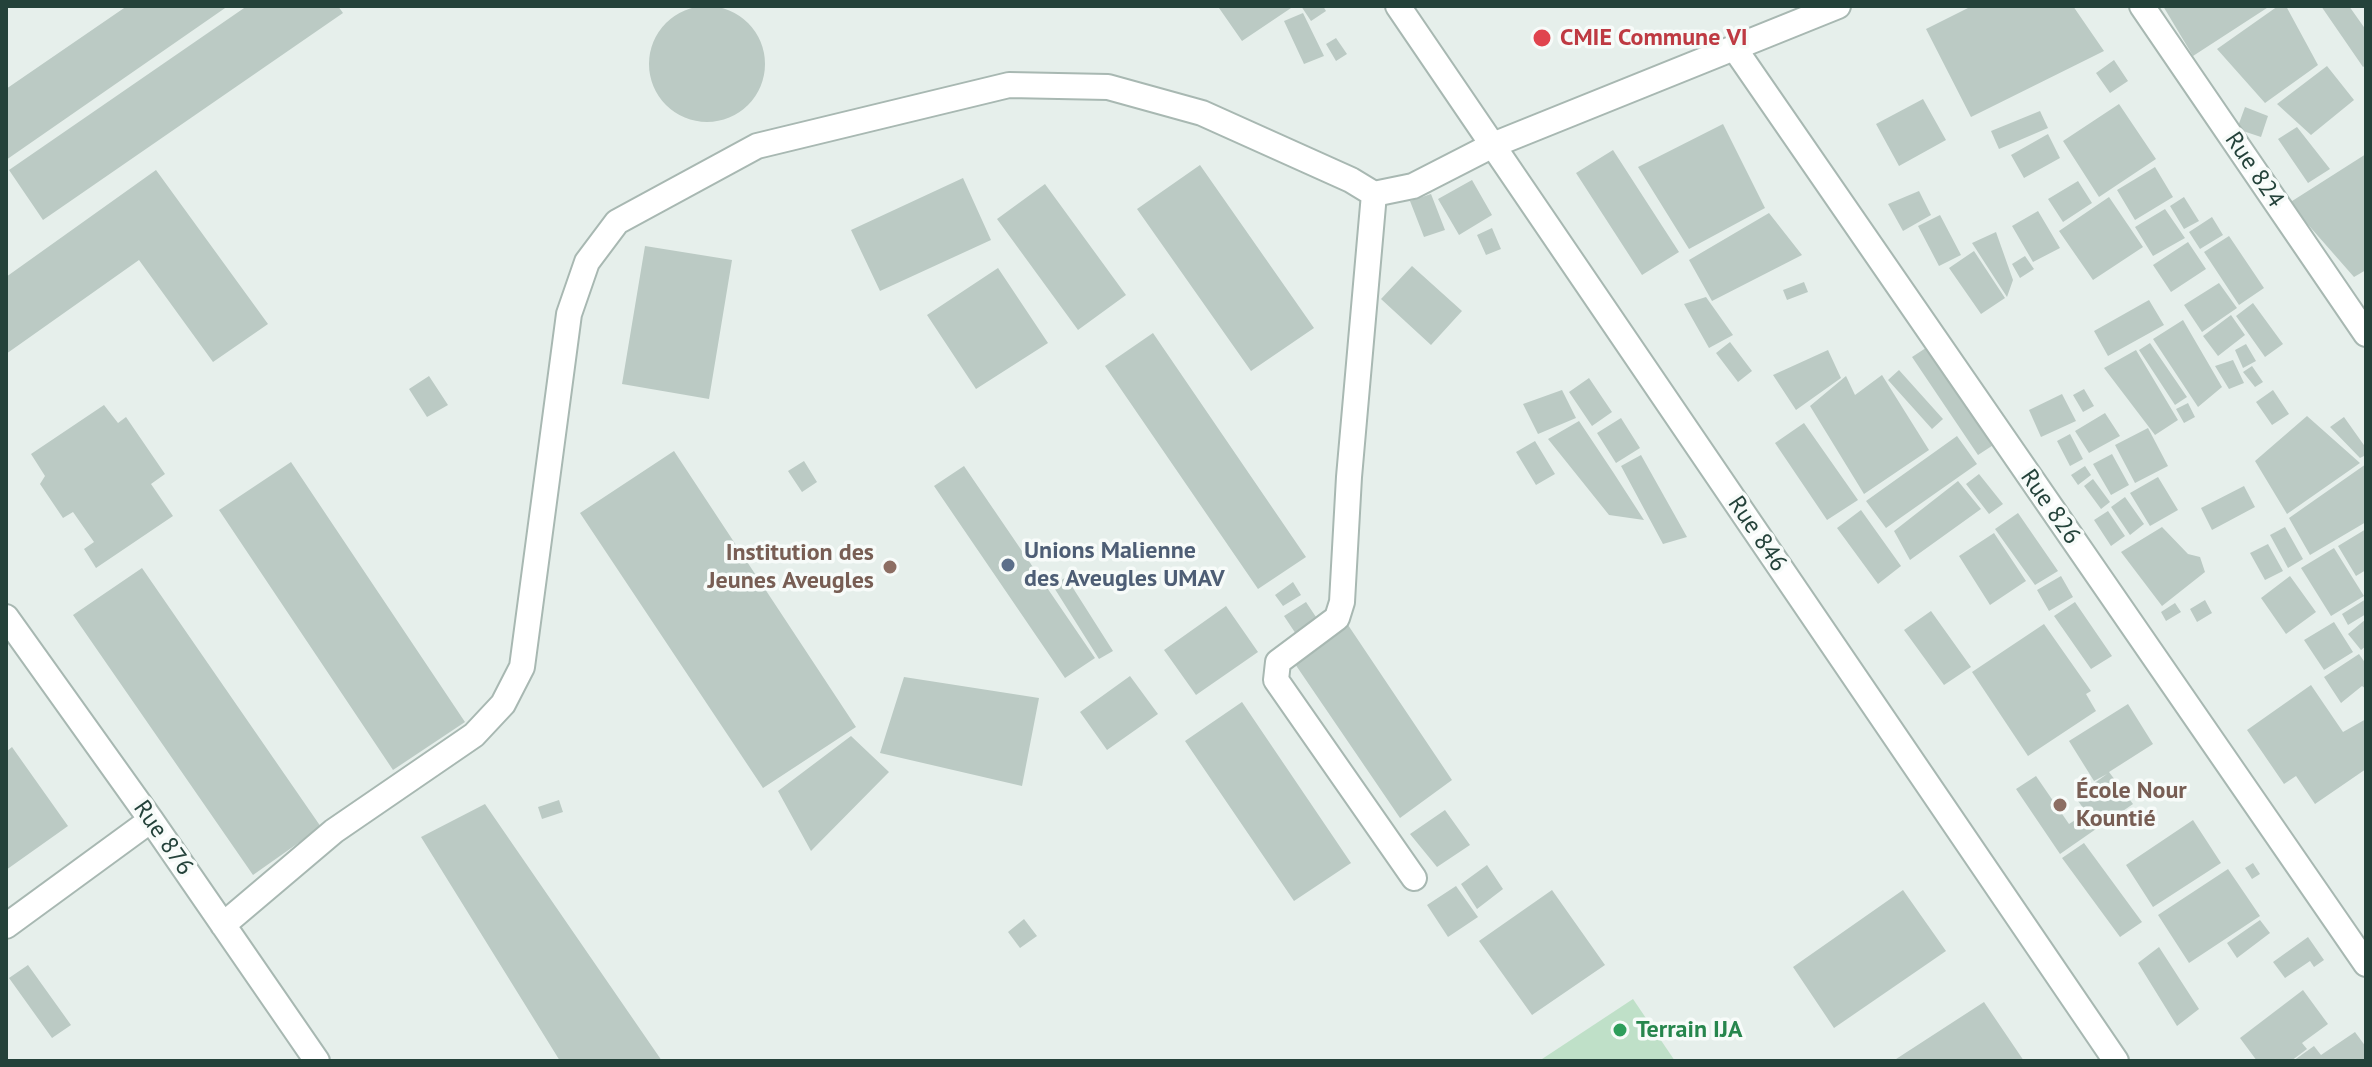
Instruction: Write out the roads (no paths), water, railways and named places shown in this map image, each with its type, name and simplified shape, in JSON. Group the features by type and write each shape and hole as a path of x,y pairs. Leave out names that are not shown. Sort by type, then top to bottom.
{"street":[{"name":"Rue 846","path":"1398,6 2116,1061"},
{"path":"223,925 334,831 474,735 503,704 522,667 569,314 587,262 617,222 757,146 1009,85 1108,87 1202,113 1351,180 1374,194 1413,186 1493,145 1838,6"},
{"name":"Rue 824","path":"2142,6 2366,334"},
{"name":"Rue 826","path":"1735,49 2366,964"},
{"path":"1374,194 1349,477 1342,602 1337,618 1278,662 1276,680 1414,878"},
{"name":"Rue 876","path":"6,617 317,1061"},
{"path":"6,926 151,820"}],"place":[{"name":"CMIE Commune VI","path":"1542,38"},
{"name":"Unions Malienne des Aveugles UMAV","path":"1008,565"},
{"name":"Institution des Jeunes Aveugles","path":"890,567"},
{"name":"École Nour Kountié","path":"2060,805"},
{"name":"Terrain IJA","path":"1620,1030"}]}
